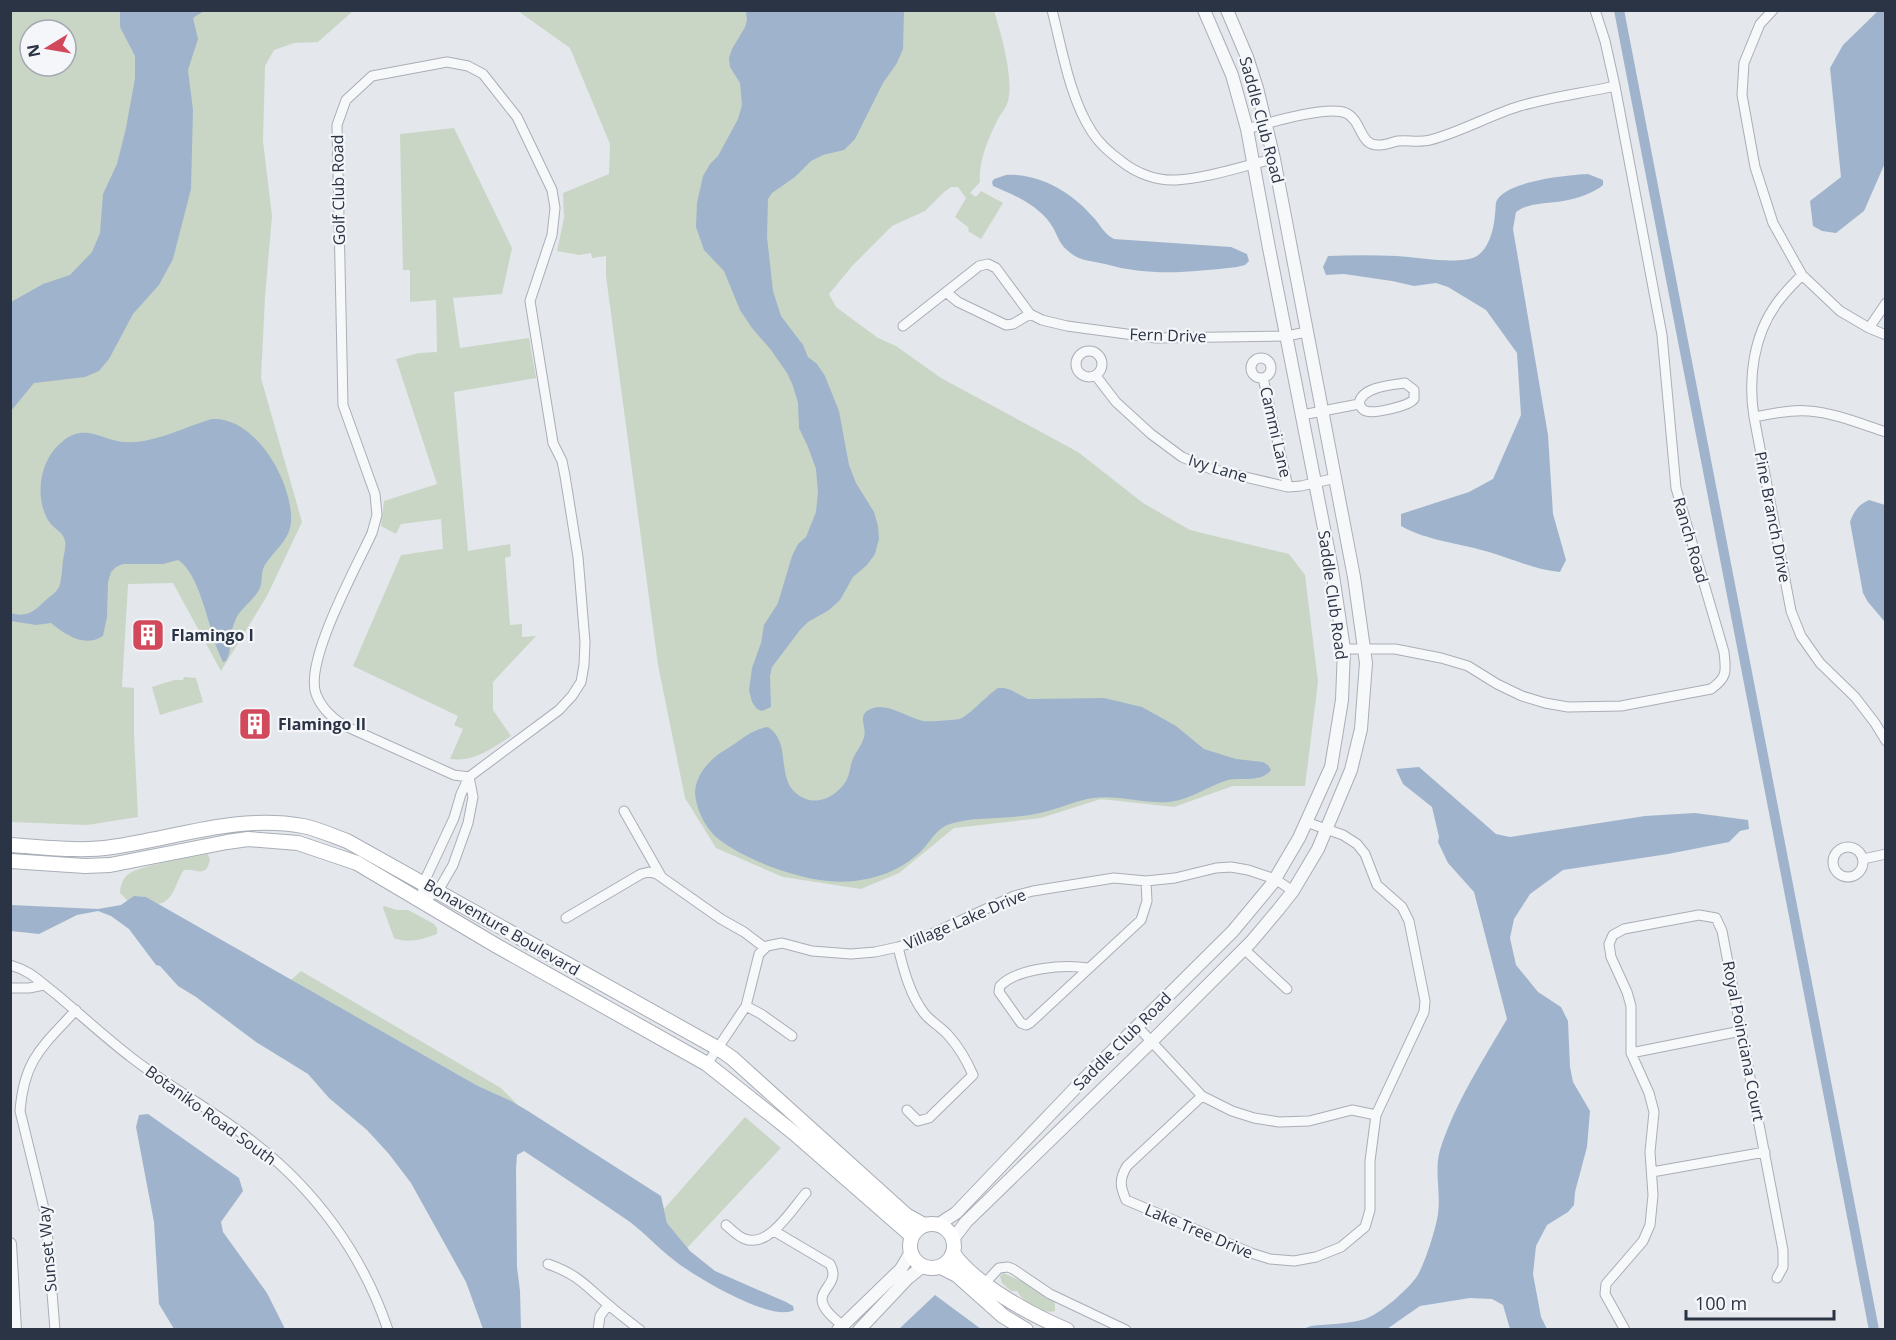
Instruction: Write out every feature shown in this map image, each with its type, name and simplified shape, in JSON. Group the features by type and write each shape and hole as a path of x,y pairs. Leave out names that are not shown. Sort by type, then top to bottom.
{"main road":[{"name":"Bonaventure Boulevard","path":"10,845 87,849 112,847 224,825 262,822 306,826 347,841 719,1048 906,1215 924,1225"},
{"name":"Bonaventure Boulevard","path":"10,861 85,866 110,865 226,842 276,840 297,843 357,864 707,1064 794,1133 912,1236"},
{"path":"1026,1329 1003,1316 957,1275 941,1267 923,1266 911,1252 912,1236 924,1225 939,1224 947,1229 953,1246 965,1267 985,1283 1046,1320 1067,1329"},
{"path":"941,1267 950,1260 953,1246"}],"street":[{"path":"1052,10 1077,102 1092,132 1109,152 1129,167 1151,178 1175,180 1199,177 1274,159"},
{"name":"Saddle Club Road","path":"939,1224 956,1213 1082,1081 1233,932 1275,879 1299,838 1331,767 1342,700 1344,649 1332,569 1247,129 1232,75 1204,10"},
{"name":"Saddle Club Road","path":"953,1246 966,1222 1244,949 1293,891 1318,849 1351,770 1361,729 1365,686 1365,650 1336,478 1266,124 1247,57 1227,10"},
{"name":"Ranch Road","path":"1344,649 1395,649 1441,658 1468,666 1522,696 1569,707 1621,706 1711,689 1723,680 1726,669 1724,652 1676,489 1671,456 1662,334 1615,87 1595,10"},
{"path":"1773,10 1760,24 1744,63 1742,95 1755,167 1773,223 1802,275 1840,311 1869,328 1886,334"},
{"name":"Golf Club Road","path":"421,902 424,882 470,777 559,710 572,696 581,682 585,642 578,557 562,461 553,443 530,301 552,236 555,208 552,190 518,117 483,74 468,66 447,62 372,76 346,100 337,125 341,395 375,494 377,515 372,533 320,645 314,682 316,694 328,714 343,725 454,775 470,777"},
{"path":"1247,129 1299,116 1335,112 1347,114 1357,124 1366,142 1374,146 1396,141 1418,142 1448,134 1521,106 1615,87"},
{"path":"903,326 946,292 979,266 988,264 996,268 1030,314 1006,326 958,302 946,292"},
{"name":"Pine Branch Drive","path":"1802,275 1777,303 1758,345 1752,371 1751,394 1754,417 1791,611 1801,636 1820,663 1855,697 1886,741"},
{"path":"1869,328 1886,303"},
{"name":"Fern Drive","path":"1030,314 1042,320 1067,326 1156,338 1286,336 1308,332"},
{"name":"Ivy Lane","path":"1096,376 1116,402 1151,434 1182,457 1211,469 1288,487 1336,478"},
{"name":"Cammi Lane","path":"1263,378 1288,487"},
{"path":"1401,384 1412,387 1415,395 1412,402 1407,405 1372,412 1364,410 1359,404 1361,397 1368,391 1401,384"},
{"path":"1302,415 1359,404"},
{"path":"1754,417 1789,411 1809,411 1833,415 1886,432"},
{"path":"421,902 438,891 453,866 468,823 473,797 470,777"},
{"path":"624,812 661,876"},
{"path":"454,818 468,823"},
{"name":"Lake Tree Drive","path":"1202,1096 1127,1167 1120,1177 1120,1188 1126,1200 1270,1259 1294,1261 1328,1253 1341,1247 1365,1227 1370,1210 1370,1161 1376,1115 1424,1012 1425,1001 1409,921 1402,908 1377,885 1365,854 1357,844 1343,835 1306,822"},
{"path":"1863,859 1886,854"},
{"name":"Village Lake Drive","path":"765,948 782,943 812,951 852,954 875,952 914,942 1001,901 1033,891 1114,878 1146,881 1231,867 1275,879 1293,891"},
{"path":"566,918 641,874 649,872 661,876 765,948 756,960 746,1006 707,1064"},
{"path":"1088,968 1058,966 1034,970 1004,982 999,992 1021,1023 1026,1025 1141,920 1147,901 1146,881"},
{"name":"Royal Poinciana Court","path":"1631,1053 1631,1006 1611,957 1609,944 1614,935 1624,929 1699,915 1716,918 1722,931 1784,1250 1783,1267 1777,1278"},
{"path":"898,947 901,962 917,1003 925,1015 949,1036 969,1065 973,1075 929,1118 918,1121 907,1110"},
{"path":"1244,949 1287,989"},
{"name":"Botaniko Road South","path":"10,965 34,974 44,985 132,1058 252,1141 279,1164 311,1196 339,1230 370,1283 388,1329"},
{"path":"10,988 44,985"},
{"path":"746,1006 792,1036"},
{"name":"Sunset Way","path":"55,1329 46,1217 20,1111 21,1094 35,1055 76,1010"},
{"path":"1137,1026 1202,1096 1232,1111 1254,1118 1279,1122 1309,1121 1352,1110 1376,1115"},
{"path":"1625,1329 1605,1294 1606,1284 1642,1241 1650,1225 1653,1196 1650,1152 1654,1112 1649,1093 1631,1053 1741,1031"},
{"path":"1652,1172 1765,1152"},
{"path":"726,1225 747,1240 760,1239 774,1231 806,1193"},
{"path":"774,1231 831,1264 834,1272 833,1278 821,1299 824,1308 840,1327 902,1269 911,1252"},
{"path":"10,1244 15,1329"},
{"path":"548,1264 573,1274 583,1281 608,1305 640,1329"},
{"path":"859,1329 909,1277 923,1266"},
{"path":"985,1283 999,1268 1008,1267 1050,1294 1126,1329"},
{"path":"598,1329 600,1316 608,1305"}],"green space":[{"path":"11,11 353,11 318,42 294,43 274,50 265,66 263,141 272,216 261,378 302,522 267,596 221,671 173,583 128,584 122,687 134,688 138,817 87,825 11,822"},
{"path":"518,11 994,11 1006,56 1009,92 1007,104 998,118 984,151 980,182 970,193 976,197 981,191 1003,203 981,239 968,231 969,228 955,217 966,198 958,187 951,187 925,211 892,226 853,265 829,294 836,307 878,338 896,346 941,378 1078,452 1143,503 1190,530 1289,554 1305,575 1318,682 1305,786 1233,786 1174,807 1101,799 1041,818 954,828 899,873 861,889 783,877 716,848 685,798 658,665 606,276 606,256 592,258 591,253 579,255 557,251 564,218 563,193 609,174 610,144 570,48"},
{"path":"454,128 512,248 502,294 453,298 460,348 529,338 536,378 454,392 468,551 510,544 511,556 505,558 510,625 522,624 522,637 536,636 493,682 493,710 511,736 482,754 459,759 450,759 463,729 454,725 458,716 353,666 401,555 443,549 441,519 401,524 396,534 381,526 384,501 437,484 396,359 419,353 437,352 436,300 410,302 410,270 403,270 400,134"},
{"path":"184,677 196,678 203,702 160,715 152,687 174,680 183,680"},
{"path":"208,854 210,860 206,869 203,871 184,870 171,895 164,902 158,904 147,898 139,897 128,901 120,893 122,882 130,873 157,864"},
{"path":"384,906 397,910 408,910 434,924 437,934 411,941 394,938"},
{"path":"301,971 501,1088 518,1105 478,1086 291,980"},
{"path":"745,1117 781,1148 687,1248 667,1223 664,1209"},
{"path":"1003,1273 1051,1297 1055,1304 1055,1311 1039,1309 1028,1303 1017,1291 1011,1291 1002,1283 1000,1276"}],"water":[{"path":"1879,10 1886,11 1885,163 1864,211 1836,233 1822,231 1813,226 1810,201 1841,177 1830,68 1843,45"},
{"path":"120,11 204,11 193,18 198,39 188,70 193,110 191,189 173,259 159,285 133,314 109,359 99,371 85,377 34,383 11,411 11,302 43,284 70,275 92,252 100,233 103,194 117,164 135,78 135,56 120,27"},
{"path":"746,11 904,11 903,49 855,139 844,150 823,155 811,161 795,177 772,193 768,199 767,237 773,291 781,316 803,345 808,357 817,364 825,376 839,411 849,465 856,483 874,512 879,539 875,554 867,565 853,577 840,600 829,610 808,622 772,667 771,707 762,711 757,709 752,702 749,690 752,668 761,643 764,625 778,603 792,556 798,544 806,537 816,512 818,492 816,469 799,428 798,403 793,386 771,350 740,310 724,271 704,250 696,227 697,203 703,176 718,156 738,119 742,105 740,83 730,67 729,58 745,27"},
{"path":"1588,174 1603,180 1603,185 1573,199 1521,209 1516,212 1513,229 1548,435 1553,514 1566,560 1560,572 1433,538 1401,526 1401,514 1469,492 1493,479 1521,415 1517,353 1486,310 1448,287 1436,283 1414,286 1344,274 1326,275 1323,267 1328,256 1362,255 1448,260 1475,257 1480,254 1490,239 1496,202 1503,193 1539,180"},
{"path":"1006,175 1030,177 1054,186 1084,207 1114,239 1231,247 1247,254 1249,261 1237,267 1155,272 1081,259 1064,247 1050,223 1038,210 993,186 994,179"},
{"path":"212,419 228,421 243,428 269,455 286,490 291,523 282,544 262,571 260,588 235,621 230,652 226,661 223,662 218,651 198,588 185,566 178,560 163,564 123,564 116,567 111,572 108,582 107,617 103,636 96,639 89,641 76,638 51,623 36,625 11,621 11,613 22,615 34,610 58,589 60,584 65,541 48,520 41,500 44,467 55,448 79,433 93,434 116,441 135,442 158,438"},
{"path":"1869,500 1885,505 1885,622 1863,593 1850,522 1857,509"},
{"path":"998,688 1011,690 1028,699 1104,698 1142,707 1176,726 1204,749 1236,759 1263,762 1271,770 1262,777 1228,780 1177,801 1094,798 1030,815 976,819 950,824 935,834 914,858 902,866 862,880 834,881 807,878 751,859 716,837 701,816 695,793 701,774 709,762 720,753 756,731 768,727 776,735 783,754 786,775 795,793 806,799 824,799 840,789 847,779 852,761 865,734 863,716 867,711 880,707 887,708 923,721 959,719"},
{"path":"1419,767 1496,834 1510,837 1645,816 1695,813 1748,820 1749,829 1740,831 1729,842 1563,870 1530,894 1514,919 1510,938 1516,965 1538,992 1561,1007 1568,1021 1573,1082 1590,1111 1587,1147 1575,1192 1574,1205 1568,1212 1547,1225 1536,1246 1533,1274 1541,1317 1547,1329 1510,1329 1503,1305 1492,1299 1470,1298 1420,1306 1387,1329 1303,1329 1365,1319 1392,1302 1415,1279 1426,1257 1437,1220 1438,1158 1446,1133 1461,1099 1507,1019 1474,892 1448,863 1438,842 1439,837 1432,807 1403,784 1396,769"},
{"path":"134,896 146,897 478,1086 528,1111 661,1196 667,1223 690,1251 715,1271 786,1302 793,1306 794,1310 783,1312 769,1310 715,1287 669,1256 630,1222 524,1151 517,1155 516,1169 517,1267 521,1329 483,1329 466,1282 411,1183 367,1130 329,1098 308,1074 256,1042 178,986 160,966 156,965 129,929 111,916 98,911 77,915 39,934 11,931 11,905 98,909 121,905"},
{"path":"148,1114 239,1178 243,1191 221,1222 223,1232 267,1293 285,1329 174,1329 159,1304 154,1222 136,1127 139,1115"},
{"path":"935,1295 981,1329 899,1329"}],"waterway":[{"path":"1619,10 1874,1330"}],"place":[{"name":"Flamingo I","path":"148,635"},
{"name":"Flamingo II","path":"255,724"}]}
